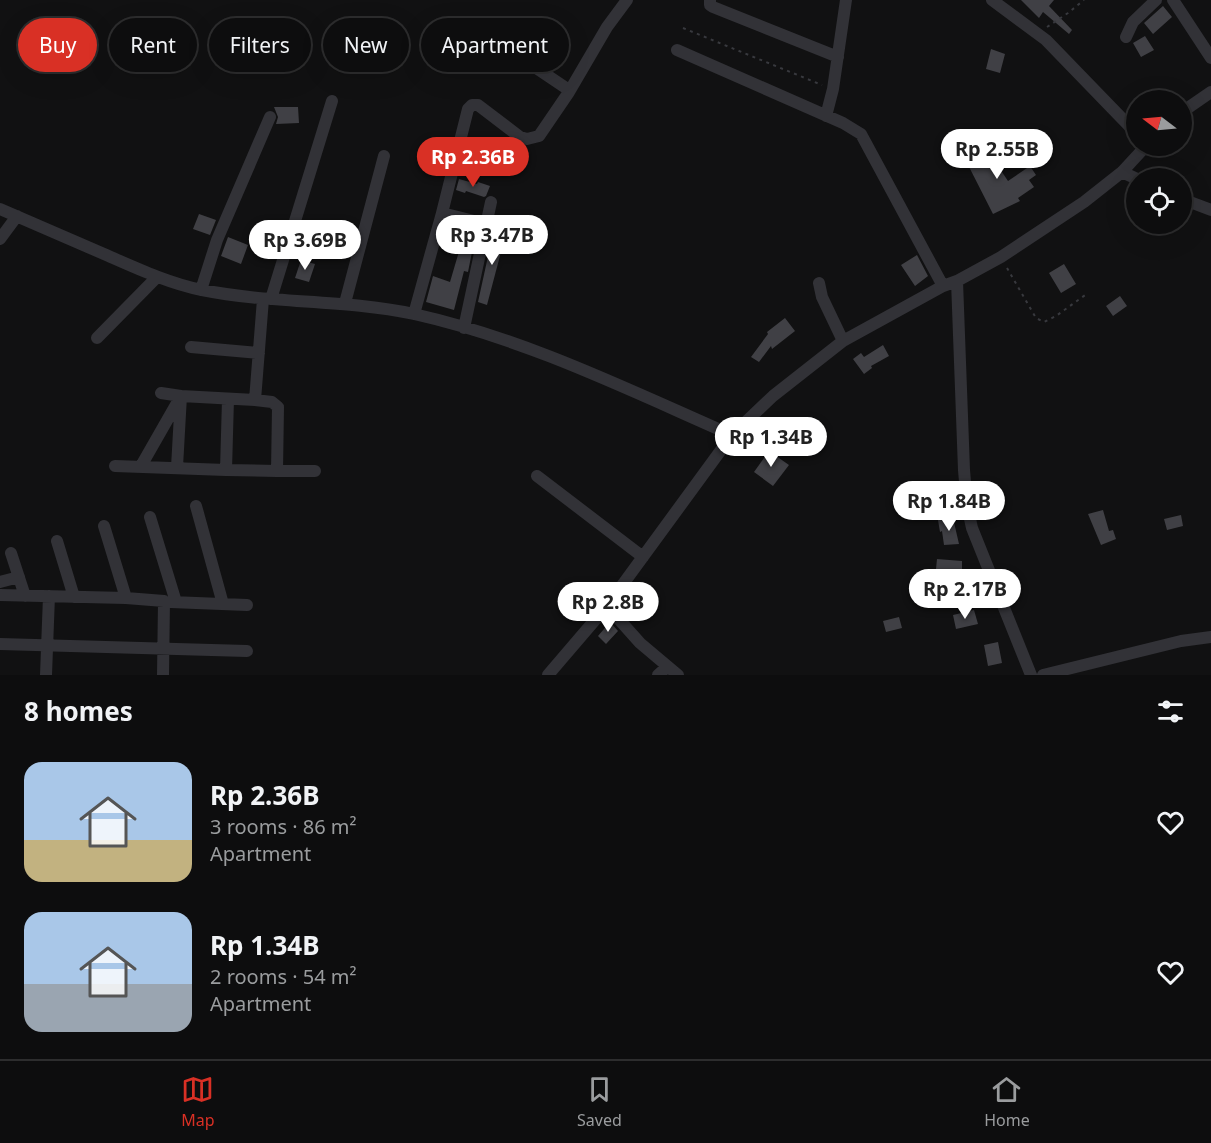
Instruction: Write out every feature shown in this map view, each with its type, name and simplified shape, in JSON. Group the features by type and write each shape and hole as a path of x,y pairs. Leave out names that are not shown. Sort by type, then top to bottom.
{"street":[{"path":"414,314 470,107 480,106 520,137 533,139 538,136 569,92 607,27 627,0"},
{"path":"710,0 710,5 713,7 838,57"},
{"path":"826,116 833,89 846,0"},
{"path":"992,0 1038,33 1126,123"},
{"path":"1126,37 1133,22 1156,0"},
{"path":"1173,0 1211,58"},
{"path":"677,50 843,123 861,134 943,286"},
{"path":"542,72 569,92"},
{"path":"1192,105 1211,92"},
{"path":"255,400 267,299 332,101"},
{"path":"201,290 217,240 270,117"},
{"path":"345,303 384,156"},
{"path":"549,675 607,606 732,435 773,396 843,341 1001,257 1084,202 1122,172 1137,156"},
{"path":"1122,172 1126,174"},
{"path":"464,328 491,202"},
{"path":"1192,203 1211,210"},
{"path":"0,209 157,277 201,290 267,299 345,303 414,314 464,328 559,359 732,435"},
{"path":"442,213 486,224"},
{"path":"0,239 17,216"},
{"path":"97,338 157,277"},
{"path":"957,281 967,505 972,528 1031,675"},
{"path":"819,283 822,297 843,341"},
{"path":"191,346 259,353"},
{"path":"161,393 272,402 278,407 277,471"},
{"path":"141,466 181,396"},
{"path":"177,467 181,396"},
{"path":"226,470 228,399"},
{"path":"115,465 315,471"},
{"path":"537,476 643,557"},
{"path":"196,506 223,604"},
{"path":"150,517 170,602 163,650 163,675"},
{"path":"104,526 126,598"},
{"path":"57,542 74,597"},
{"path":"11,553 25,596"},
{"path":"0,582 19,577"},
{"path":"0,595 126,598 248,605"},
{"path":"46,675 49,597"},
{"path":"607,606 662,671 678,675"},
{"path":"1043,675 1181,641 1211,637"},
{"path":"0,644 247,651"}],"path":[{"path":"1038,33 1084,0"},
{"path":"683,28 833,89"},
{"path":"1001,257 1036,318 1044,322 1088,293"}],"building":[{"path":"1021,0 1054,0 1049,6 1072,30 1069,34 1043,12 1039,18"},
{"path":"1163,6 1172,17 1153,34 1144,23"},
{"path":"1145,36 1154,50 1141,57 1133,43"},
{"path":"991,49 1005,54 1000,73 986,69"},
{"path":"274,107 298,107 299,123 276,124 278,117"},
{"path":"982,142 1008,181 1030,166 1036,175 1029,180 1034,187 1018,198 1020,201 993,214 963,155"},
{"path":"459,179 490,186 486,196 456,190"},
{"path":"199,214 216,220 210,235 193,229"},
{"path":"494,229 506,233 487,305 478,302"},
{"path":"228,237 248,245 241,264 221,256"},
{"path":"460,248 472,252 468,272 464,271 454,310 426,302 433,276 450,282"},
{"path":"917,255 928,276 915,286 901,265"},
{"path":"301,260 315,264 309,282 295,278"},
{"path":"1064,264 1076,284 1061,293 1049,273"},
{"path":"1120,296 1127,306 1113,316 1106,306"},
{"path":"785,318 795,331 772,349 771,346 759,362 751,357 768,334 767,332"},
{"path":"883,345 889,356 871,366 872,368 864,374 853,359 861,353 864,357"},
{"path":"769,451 789,465 773,486 754,472"},
{"path":"1103,510 1109,531 1113,530 1116,539 1101,545 1088,514"},
{"path":"1181,515 1183,526 1167,530 1164,519"},
{"path":"953,518 959,544 944,545 938,520"},
{"path":"937,559 962,561 962,570 936,569"},
{"path":"974,610 978,624 956,629 953,615"},
{"path":"899,617 902,628 886,632 883,621"},
{"path":"610,622 618,631 606,644 598,636"},
{"path":"998,642 1002,663 988,666 984,645"}]}
